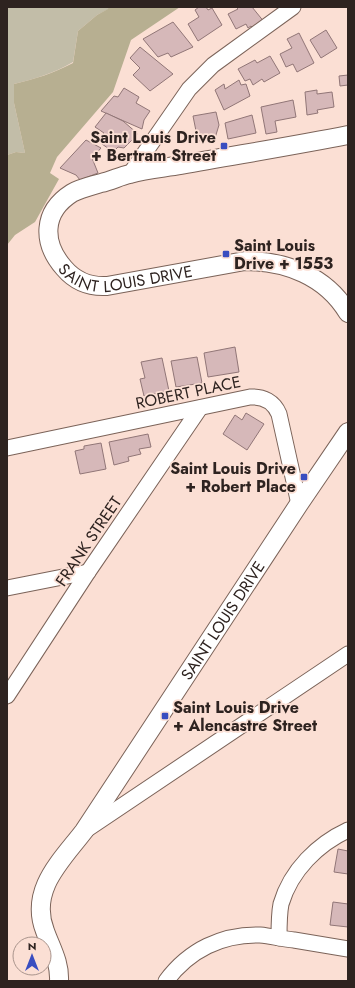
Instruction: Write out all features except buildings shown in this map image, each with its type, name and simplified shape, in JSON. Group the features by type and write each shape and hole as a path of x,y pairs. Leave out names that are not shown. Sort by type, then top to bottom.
{"street":[{"path":"130,174 189,89 213,65 293,7"},
{"name":"SAINT LOUIS DRIVE","path":"348,135 130,174 79,189 66,197 60,203 49,224 48,236 50,246 60,264 72,276 85,283 107,286 245,261 262,261 294,269 309,276 323,285 335,297 348,314"},
{"path":"315,142 341,143 348,146"},
{"name":"ROBERT PLACE","path":"7,448 254,397 262,398 273,404 279,414 298,504"},
{"name":"FRANK STREET","path":"7,696 88,572 200,408"},
{"name":"SAINT LOUIS DRIVE","path":"59,981 57,959 41,919 40,903 48,880 84,831 298,504 348,432"},
{"path":"7,588 88,572"},
{"path":"84,831 348,654"},
{"path":"279,938 281,905 297,872 308,858 322,846 337,835 348,830"},
{"path":"166,981 173,971 199,950 213,942 246,935 262,935 348,949"}],"shaded area":[{"path":"7,7 109,7 109,9 97,15 78,31 73,62 44,75 14,84 14,103 25,153 16,152 7,155"},
{"path":"109,7 180,7 131,40 113,92 57,157 50,173 59,179 35,222 15,235 7,245 7,155 16,152 25,153 14,103 14,84 59,70 73,63 78,31"}],"place":[{"name":"Saint Louis Drive + Bertram Street","path":"224,146"},
{"name":"Saint Louis Drive + 1553","path":"226,254"},
{"name":"Saint Louis Drive + Robert Place","path":"304,477"},
{"name":"Saint Louis Drive + Alencastre Street","path":"165,716"}]}
